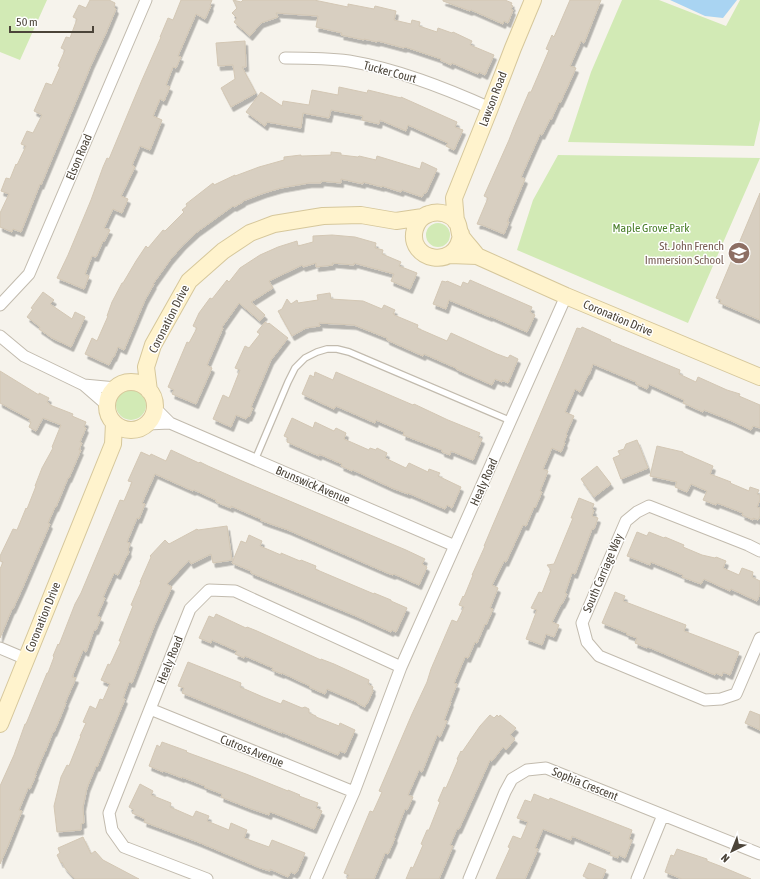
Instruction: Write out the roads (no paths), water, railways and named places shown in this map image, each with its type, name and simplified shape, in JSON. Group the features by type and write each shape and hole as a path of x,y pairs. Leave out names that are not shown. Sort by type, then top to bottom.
{"street":[{"name":"Elson Road","path":"0,305 29,274 146,0"},
{"name":"Lawson Road","path":"458,228 454,198 533,0"},
{"name":"Tucker Court","path":"285,58 315,57 349,61 404,73 490,108"},
{"path":"414,238 416,227 419,222 454,198"},
{"path":"396,221 414,238 419,249 423,253 433,258 450,255 455,251 460,240 458,228 452,217 440,212 428,215"},
{"name":"Coronation Drive","path":"149,391 146,367 153,345 189,281 223,251 250,233 274,224 323,216 361,216 396,221 428,215"},
{"name":"Coronation Drive","path":"458,228 477,256"},
{"name":"Coronation Drive","path":"450,255 477,256 566,296 760,377"},
{"name":"Healy Road","path":"316,879 354,792 401,667 566,296"},
{"path":"0,336 24,356 84,385 107,405"},
{"name":"Coronation Drive","path":"121,385 146,367"},
{"path":"84,385 121,385 133,383 145,387 153,396 155,408 151,420 142,428 125,430 119,427 110,418 107,405 108,399 111,393 121,385"},
{"name":"Brunswick Avenue","path":"155,408 170,423 455,546"},
{"name":"Coronation Drive","path":"0,724 113,444 114,423"},
{"name":"Brunswick Avenue","path":"147,424 170,423"},
{"path":"113,444 131,430"},
{"name":"South Carriage Way","path":"760,551 649,506 637,512 626,521 582,623 587,642 599,656 705,700 721,699 736,694 760,638"},
{"name":"Healy Road","path":"207,879 124,847 112,830 110,813 190,609 209,590 235,591 401,667"},
{"path":"0,648 26,659"},
{"name":"Cutross Avenue","path":"150,709 354,792"},
{"name":"Sophia Crescent","path":"469,879 504,792 512,779 527,770 546,768 760,854"},
{"path":"637,879 663,815"}],"lane":[{"path":"256,460 295,368 305,358 327,349 337,349 349,352 511,421"}],"water":[{"path":"670,0 737,0 723,18 705,16"}],"place":[{"name":"St. John French Immersion School","path":"739,253"}],"park label":[{"name":"Maple Grove Park","path":"651,228"}]}
